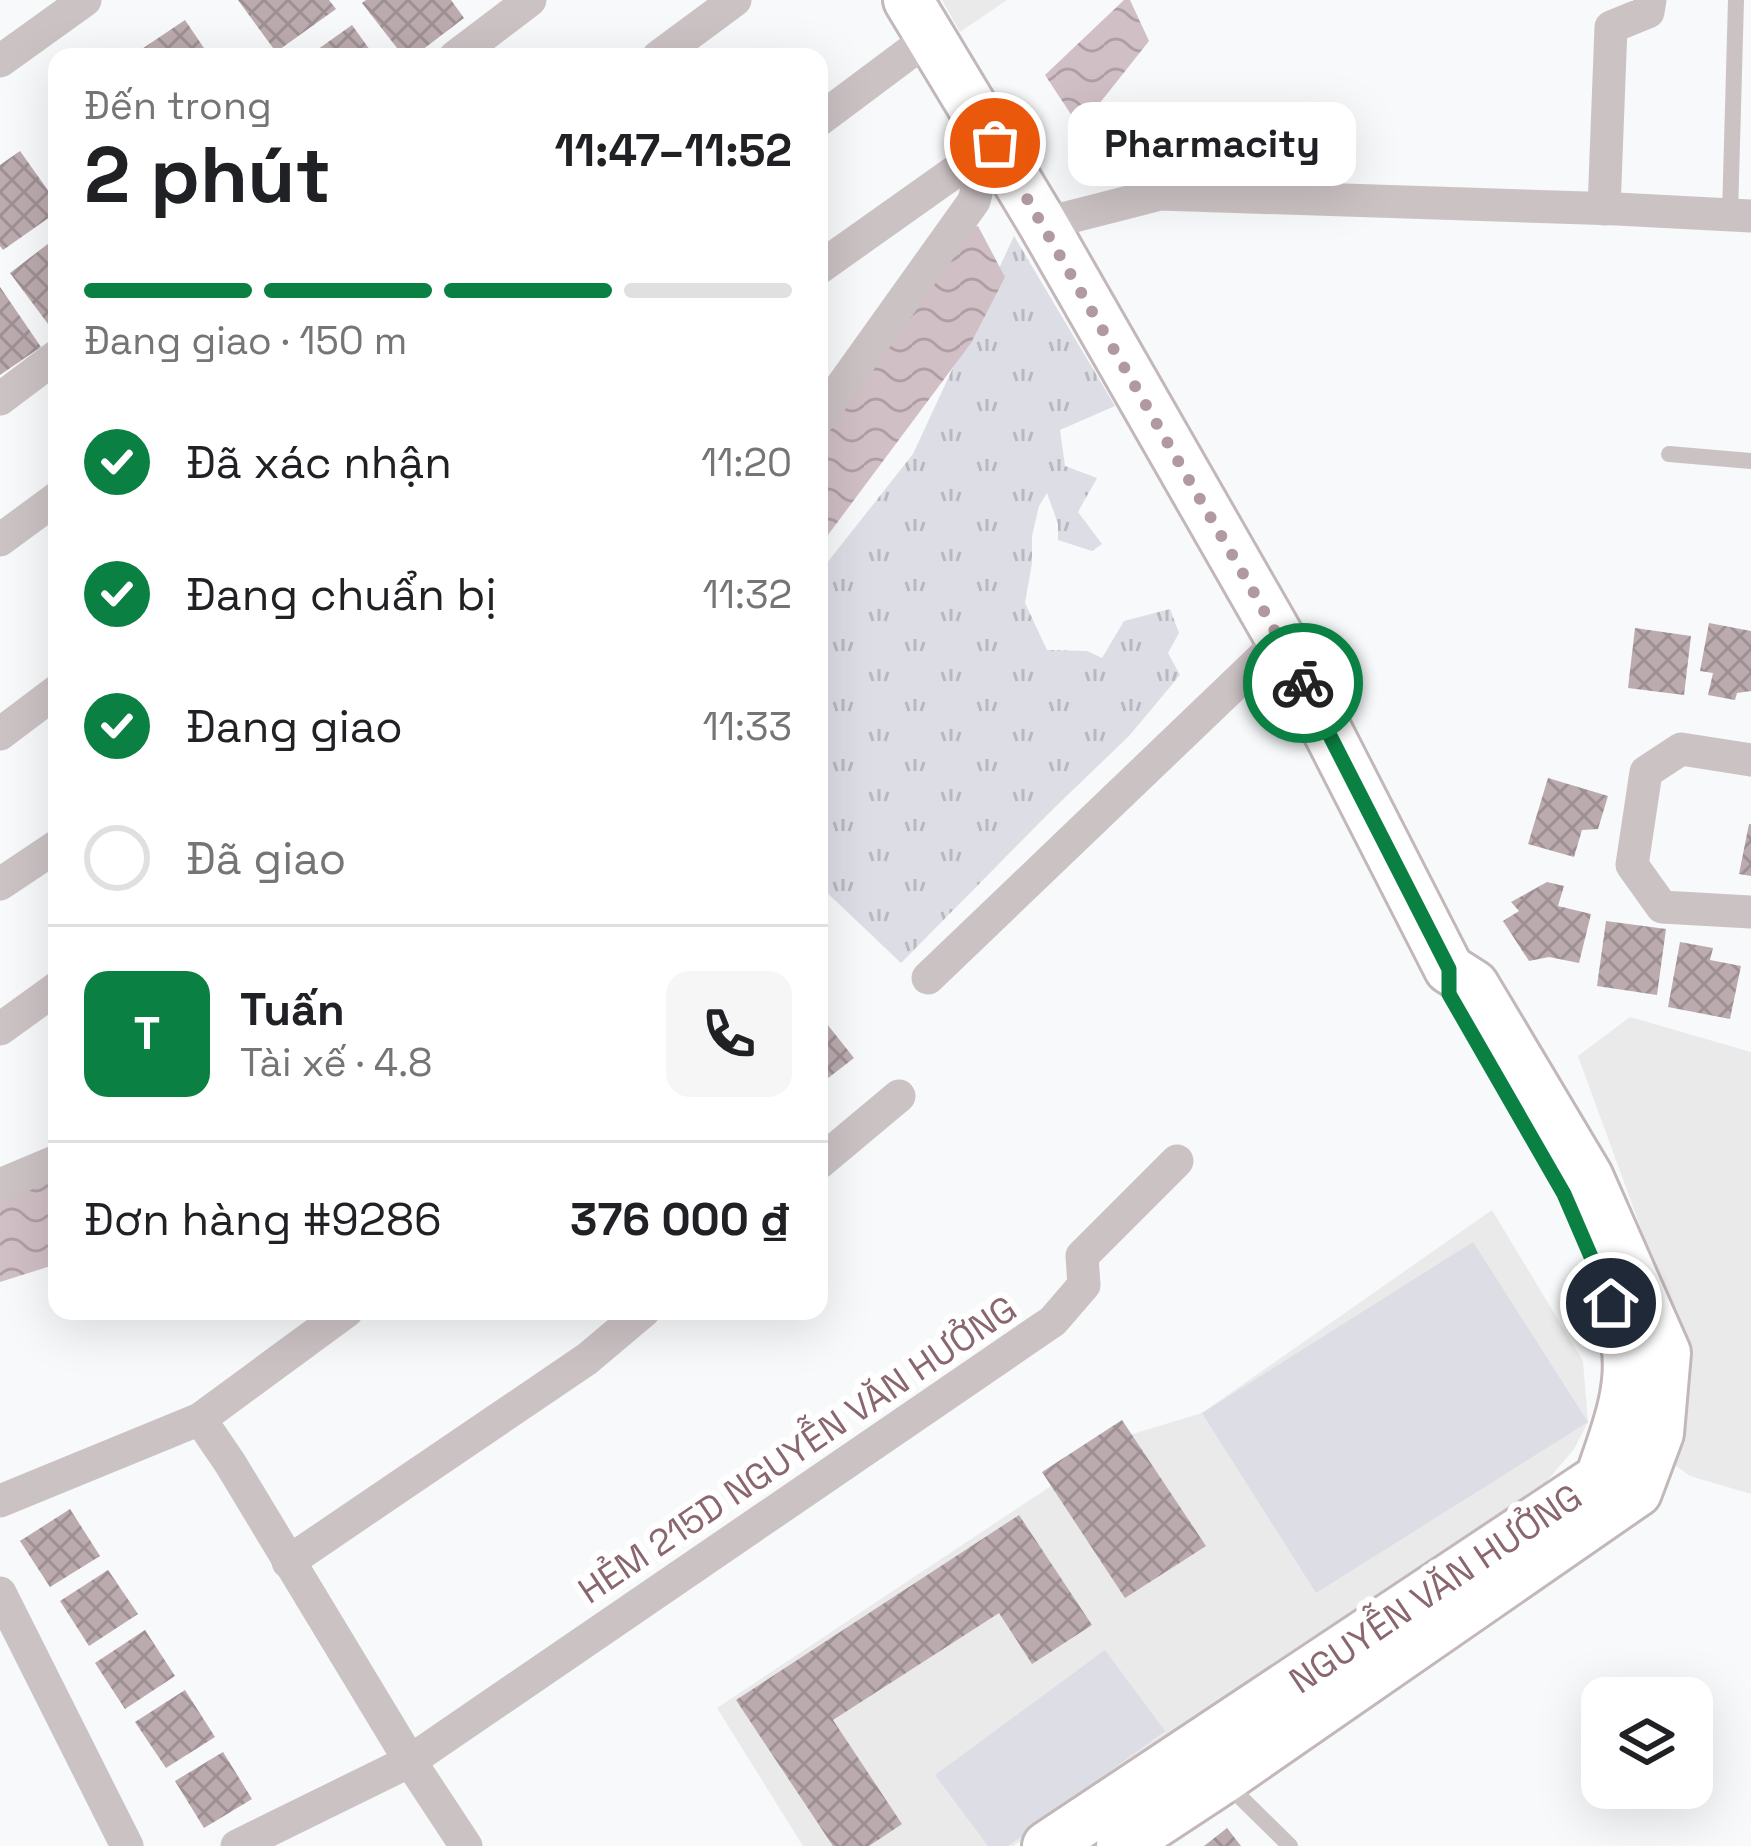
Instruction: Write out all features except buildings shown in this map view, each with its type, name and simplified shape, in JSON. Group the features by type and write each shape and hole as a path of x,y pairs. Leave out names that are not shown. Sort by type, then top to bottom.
{"main road":[{"name":"NGUYỄN VĂN HƯỞNG","path":"919,19 989,154 1043,224 1281,640 1449,969 1449,994 1564,1194 1626,1342 1628,1377 1600,1478 1047,1846"},
{"name":"NGUYỄN VĂN HƯỞNG","path":"1121,1846 1637,1492 1659,1433 1666,1353 1588,1176 1474,985 1449,969"}],"street":[{"path":"0,61 85,0"},
{"path":"466,48 530,0"},
{"path":"670,48 735,0"},
{"path":"1604,209 1611,27 1648,12 1650,0"},
{"path":"828,111 919,19"},
{"path":"828,262 989,154"},
{"path":"828,405 974,201 989,154"},
{"path":"1043,224 1160,194 1741,216"},
{"path":"0,399 48,363"},
{"path":"0,540 48,505"},
{"path":"928,978 1281,640"},
{"path":"0,734 48,698"},
{"path":"1751,760 1681,749 1646,772 1632,865 1662,908 1751,911"},
{"path":"0,884 48,852"},
{"path":"0,1029 48,994"},
{"path":"828,1155 899,1096"},
{"name":"HẺM 215D NGUYỄN VĂN HƯỞNG","path":"237,1846 410,1761 1053,1321 1084,1285 1082,1256 1178,1161"},
{"path":"0,1185 48,1165"},
{"path":"0,1501 200,1419 335,1320"},
{"path":"288,1562 587,1359 633,1320"},
{"path":"200,1419 466,1846"},
{"path":"0,1593 127,1846"}],"lane":[{"path":"1736,0 1741,216"},
{"path":"1669,454 1751,461"},
{"path":"1222,1780 1290,1846"}],"shaded area":[{"path":"942,0 1007,0 960,32"},
{"path":"1630,1017 1751,1052 1751,1494 1690,1476 1661,1455 1685,1349 1578,1056"},
{"path":"1492,1210 1583,1361 1588,1422 1574,1449 1530,1501 1013,1846 803,1846 717,1708 1126,1436 1202,1413"}],"green space":[{"path":"1014,236 1115,406 1060,430 1065,466 1097,478 1078,512 1102,544 1092,551 1058,540 1058,524 1047,493 1032,536 1025,603 1047,650 1087,651 1102,658 1124,621 1170,609 1179,633 1168,653 1180,675 1129,736 901,963 828,894 828,562 913,454"},
{"path":"1473,1242 1588,1422 1316,1593 1202,1413"},
{"path":"1105,1650 1165,1731 1008,1846 988,1846 935,1775"}],"water":[{"path":"1124,0 1130,0 1149,41 1080,128 1045,75"},
{"path":"978,226 1005,277 971,343 828,535 828,420 969,228"},
{"path":"48,1176 48,1267 0,1282 0,1195"}],"way so far":[{"path":"995,143 1303,683"}],"place":[{"name":"Pharmacity","path":"995,143"}],"route":[{"path":"1303,683 1449,969 1449,994 1564,1194 1611,1303"}]}
